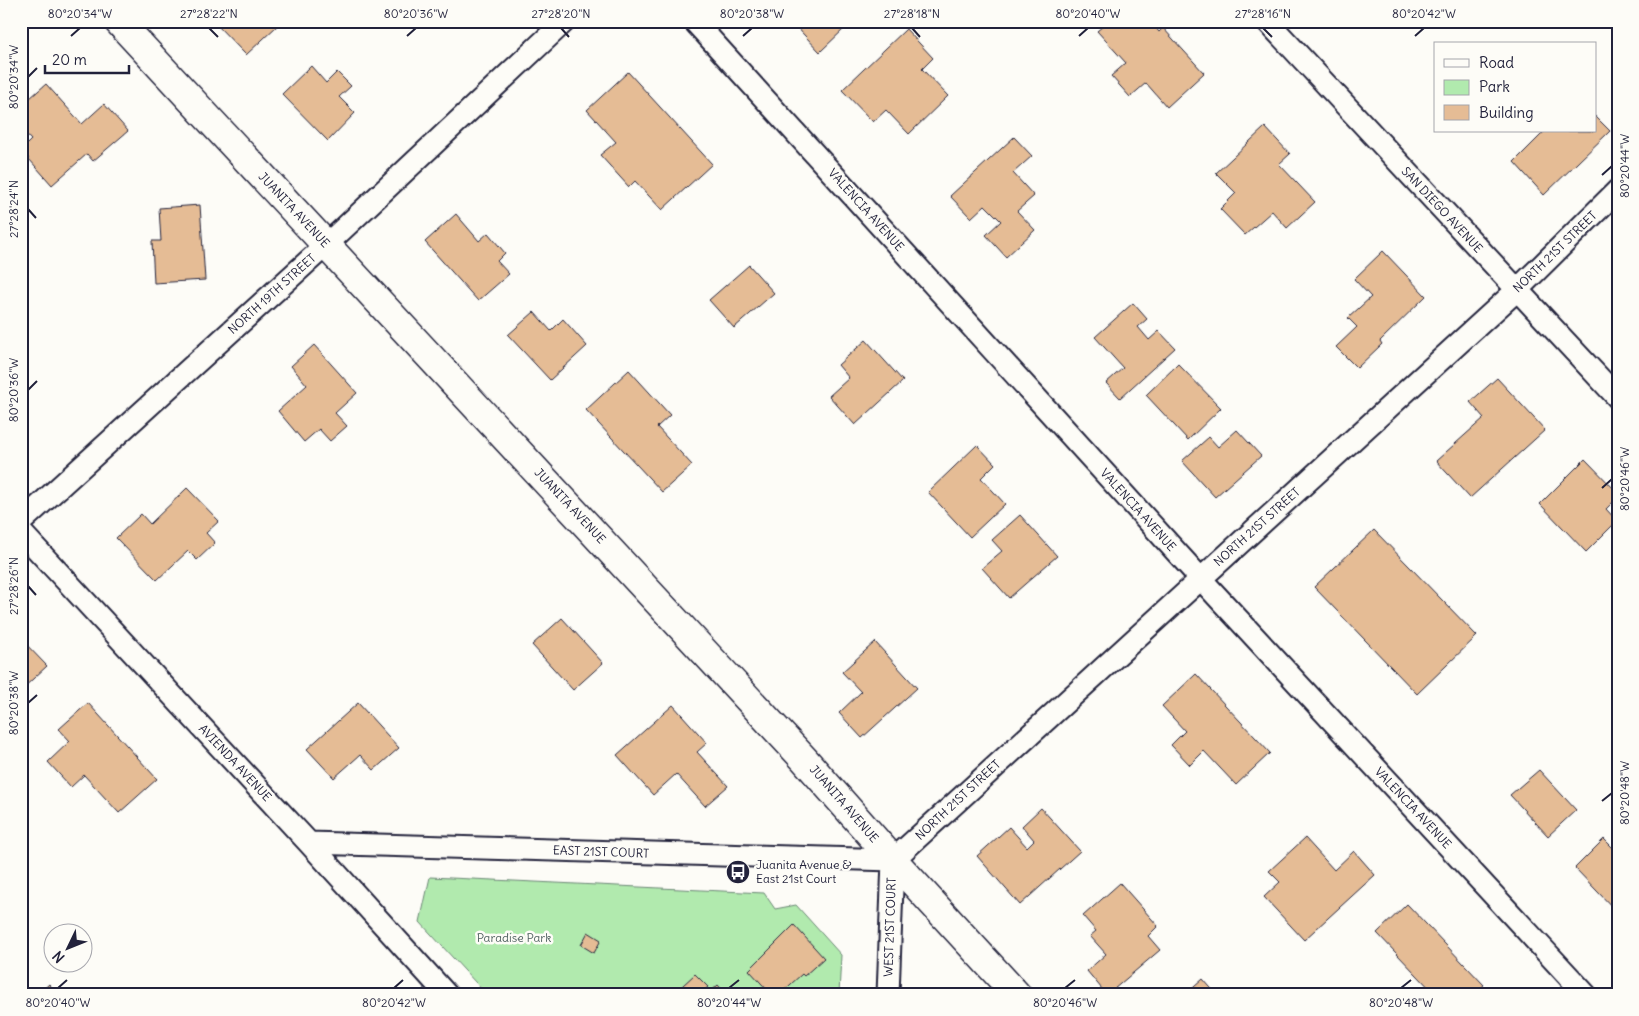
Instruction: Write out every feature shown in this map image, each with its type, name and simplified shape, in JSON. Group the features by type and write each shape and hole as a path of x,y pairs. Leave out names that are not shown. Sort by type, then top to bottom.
{"street":[{"name":"JUANITA AVENUE","path":"118,21 804,759 893,860 1017,995"},
{"name":"NORTH 19TH STREET","path":"21,522 326,245 564,21"},
{"name":"VALENCIA AVENUE","path":"694,21 1200,578 1586,995"},
{"name":"SAN DIEGO AVENUE","path":"1267,21 1618,398"},
{"name":"NORTH 21ST STREET","path":"893,860 1517,290 1618,190"},
{"name":"AVIENDA AVENUE","path":"21,532 447,995"},
{"name":"EAST 21ST COURT","path":"309,843 893,860"},
{"name":"WEST 21ST COURT","path":"888,995 893,860"}],"green space":[{"name":"Paradise Park","path":"430,877 764,893 775,909 796,905 841,955 839,995 487,995 420,922"}],"building":[{"path":"213,21 275,21 278,25 246,55"},
{"path":"791,21 842,21 847,26 820,52"},
{"path":"1109,21 1150,21 1159,32 1163,28 1204,73 1167,107 1146,83 1130,97 1111,76 1126,63 1097,31"},
{"path":"906,29 933,58 922,69 948,96 909,134 886,110 873,122 842,90"},
{"path":"311,66 326,83 337,72 351,86 339,97 355,113 328,141 282,94"},
{"path":"628,72 712,164 662,210 635,181 629,187 600,155 616,142 587,110"},
{"path":"46,84 82,124 104,104 128,131 93,161 87,154 52,185 21,150 31,140 21,129 21,88 30,98"},
{"path":"1596,117 1610,131 1544,195 1514,162 1544,132 1596,132"},
{"path":"1265,127 1290,154 1279,164 1315,202 1287,228 1272,211 1245,235 1220,209 1236,193 1216,173"},
{"path":"1014,137 1032,156 1013,173 1034,196 1017,211 1035,230 1006,257 986,235 1001,221 985,205 971,218 950,196"},
{"path":"200,205 205,280 154,283 152,241 161,241 159,208"},
{"path":"456,214 479,241 488,233 505,253 497,261 509,274 478,301 425,242"},
{"path":"1383,251 1426,296 1380,341 1382,344 1357,368 1336,347 1357,327 1348,318 1371,297 1354,279"},
{"path":"749,265 774,293 734,328 709,300"},
{"path":"1133,303 1147,319 1138,327 1149,340 1159,331 1175,348 1120,398 1106,383 1123,368 1095,337"},
{"path":"534,312 551,331 563,319 587,346 550,380 508,335"},
{"path":"866,340 903,381 855,425 829,396 849,378 838,365"},
{"path":"314,345 357,393 335,413 347,426 330,441 319,429 304,442 278,411 307,385 291,366"},
{"path":"1178,364 1221,408 1188,440 1146,395"},
{"path":"629,370 670,415 657,427 692,465 662,492 586,410"},
{"path":"1497,378 1545,430 1470,498 1436,461 1484,418 1470,402"},
{"path":"1237,430 1261,456 1215,497 1182,461 1209,437 1218,447"},
{"path":"977,445 995,464 981,478 1005,504 970,537 928,492"},
{"path":"1585,459 1618,493 1618,497 1606,509 1617,521 1586,552 1540,504"},
{"path":"187,488 219,521 206,533 215,543 197,560 188,551 157,580 116,538 141,514 150,524"},
{"path":"1020,515 1057,556 1009,598 982,568 1002,551 992,540"},
{"path":"1374,530 1477,636 1417,694 1314,587"},
{"path":"562,618 603,663 573,690 532,645"},
{"path":"21,639 47,666 21,690"},
{"path":"875,642 917,688 862,738 839,713 861,692 842,672"},
{"path":"1196,674 1270,753 1236,785 1204,751 1190,765 1171,745 1185,731 1162,706"},
{"path":"88,703 157,779 119,813 84,775 71,787 48,762 70,741 59,729"},
{"path":"358,703 399,748 374,770 360,755 334,778 307,749"},
{"path":"673,705 707,743 697,752 728,786 705,806 676,774 653,795 617,755"},
{"path":"1539,770 1576,810 1548,836 1510,795"},
{"path":"1041,808 1080,851 1020,905 977,856 1009,827 1027,847 1034,840 1022,826"},
{"path":"1305,838 1334,870 1354,851 1375,875 1304,940 1264,897 1280,882 1269,871"},
{"path":"1604,839 1618,853 1618,913 1575,868"},
{"path":"1120,883 1158,926 1148,936 1160,950 1107,995 1087,971 1106,954 1090,936 1096,931 1083,916"},
{"path":"1407,904 1484,985 1473,995 1436,995 1377,933"},
{"path":"794,925 824,958 804,976 802,974 779,995 772,995 749,970"},
{"path":"588,932 601,940 594,953 581,945"},
{"path":"695,974 708,987 699,995 690,995 682,986"},
{"path":"1203,979 1217,995 1185,995"},
{"path":"49,984 59,995 37,995"},
{"path":"718,985 727,995 707,995"}],"place":[{"name":"Juanita Avenue & East 21st Court","path":"738,872"}]}
